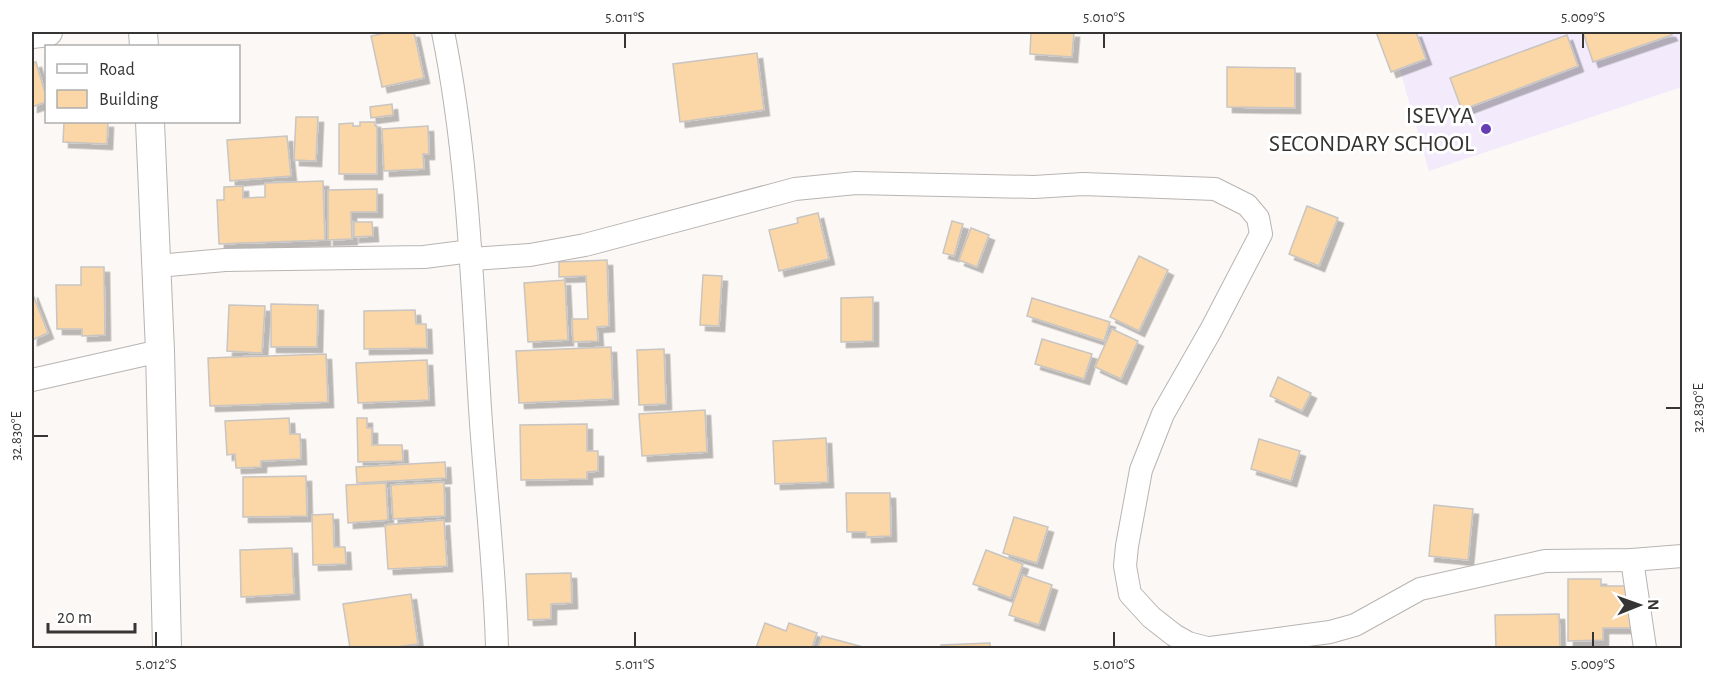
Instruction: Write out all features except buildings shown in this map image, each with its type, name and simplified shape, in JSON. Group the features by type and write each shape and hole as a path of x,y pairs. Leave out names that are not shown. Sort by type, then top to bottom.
{"street":[{"path":"32,34 48,32"},
{"path":"443,32 458,122 472,255 497,648"},
{"path":"150,123 160,351 167,648"},
{"path":"157,266 225,260 530,255 585,245 795,189 856,183 1034,187 1083,184 1215,189 1246,205 1258,218 1261,234 1211,330 1159,422 1142,470 1125,566 1130,594 1151,617 1188,643 1208,648 1330,632 1355,625 1420,589 1545,561 1632,560 1683,556"},
{"path":"32,380 160,351"},
{"path":"1632,560 1645,648"}],"shaded area":[{"name":"ISEVYA SECONDARY SCHOOL","path":"1389,32 1682,32 1682,87 1429,171"}],"place":[{"name":"ISEVYA SECONDARY SCHOOL","path":"1486,129"}]}
